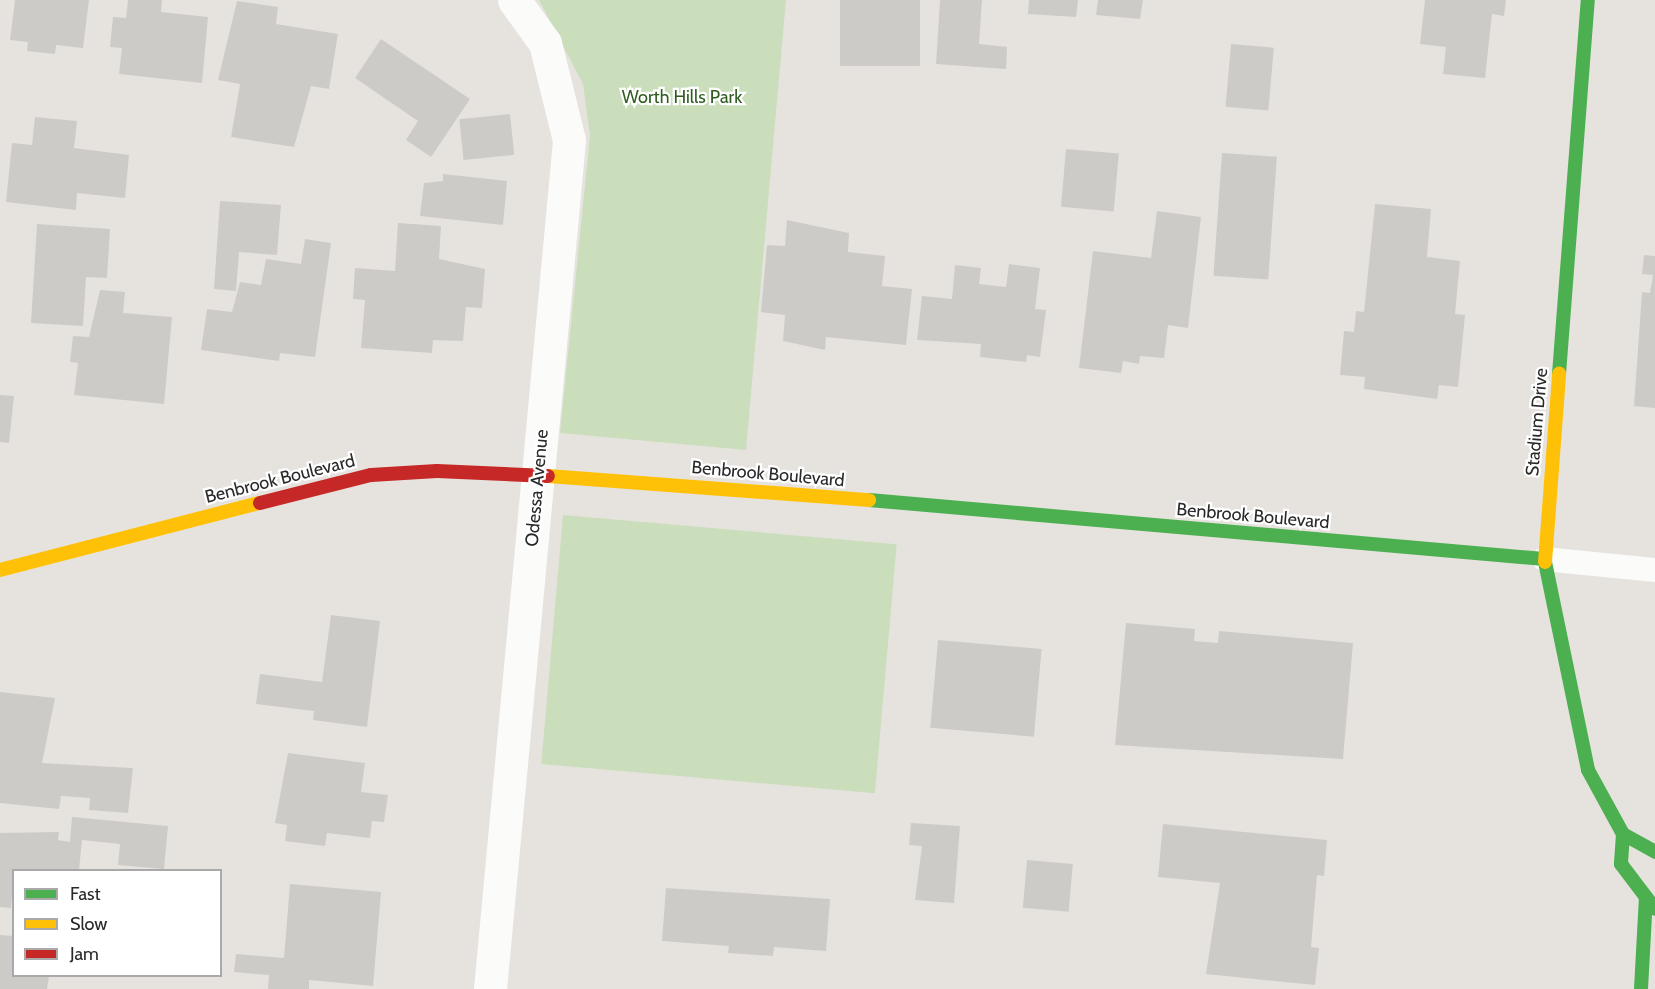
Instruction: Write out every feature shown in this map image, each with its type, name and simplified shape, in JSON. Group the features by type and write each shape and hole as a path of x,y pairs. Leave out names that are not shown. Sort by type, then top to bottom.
{"street":[{"name":"Odessa Avenue","path":"490,989 569,140 545,43 514,0"},
{"name":"Stadium Drive","path":"1588,0 1544,560 1588,770 1623,834"},
{"name":"Benbrook Boulevard","path":"0,570 370,474 539,472 1544,560"},
{"path":"1655,852 1623,834 1621,864 1655,909"},
{"path":"1641,989 1646,897"}],"lane":[{"path":"1544,560 1655,570"}],"green space":[{"name":"Worth Hills Park","path":"539,0 786,0 746,450 560,433 590,136 583,84"},
{"path":"563,515 897,544 875,793 541,764"}],"building":[{"path":"15,0 89,0 83,48 56,45 55,54 27,51 28,42 10,40"},
{"path":"128,0 162,0 161,12 208,17 202,83 119,74 122,48 110,47 113,17 126,18"},
{"path":"840,0 920,0 920,66 840,66"},
{"path":"940,0 982,0 979,44 1007,47 1006,69 936,64"},
{"path":"1029,0 1078,0 1076,17 1028,14"},
{"path":"1098,0 1143,0 1140,19 1096,15"},
{"path":"1425,0 1506,0 1504,16 1492,14 1485,78 1443,74 1446,47 1420,44"},
{"path":"237,1 278,7 276,24 338,34 329,89 311,86 294,147 231,137 240,84 218,80"},
{"path":"381,39 470,99 431,157 406,140 418,121 355,78"},
{"path":"1231,44 1274,48 1268,111 1226,107"},
{"path":"510,114 514,155 464,160 459,119"},
{"path":"35,117 77,121 74,148 129,155 125,198 77,193 76,210 6,202 12,143 32,145"},
{"path":"1066,149 1119,154 1114,211 1061,207"},
{"path":"1222,153 1277,157 1268,280 1213,276"},
{"path":"443,174 507,181 503,225 420,216 424,183 443,181"},
{"path":"220,201 281,205 277,255 239,252 236,291 214,289"},
{"path":"1375,204 1431,209 1427,257 1460,261 1455,314 1465,315 1458,387 1439,385 1437,399 1364,389 1365,377 1340,375 1344,331 1354,332 1356,311 1364,312"},
{"path":"1157,211 1201,217 1188,328 1168,325 1164,358 1140,356 1139,364 1123,361 1121,373 1079,368 1093,251 1151,258"},
{"path":"787,220 849,233 848,252 885,256 882,286 912,289 906,345 826,337 825,350 783,341 785,315 761,312 767,245 785,246"},
{"path":"398,223 441,226 439,259 485,269 482,308 466,307 463,341 433,340 432,353 361,348 365,300 353,299 355,268 395,271"},
{"path":"37,224 110,229 107,278 86,277 83,326 31,323"},
{"path":"305,239 331,243 315,357 280,353 279,361 201,350 207,309 232,312 240,282 261,285 266,259 301,264"},
{"path":"1644,255 1655,256 1655,408 1634,406 1642,292 1650,293 1653,275 1642,274"},
{"path":"1009,264 1040,268 1035,309 1046,310 1040,357 1027,355 1026,362 980,357 981,344 917,340 922,296 952,299 955,265 981,268 979,284 1006,287"},
{"path":"100,290 125,292 123,313 172,317 164,404 74,395 78,363 70,362 73,336 89,337"},
{"path":"0,395 14,396 9,443 0,442"},
{"path":"331,615 380,621 367,727 313,720 314,711 256,704 260,674 322,682"},
{"path":"1126,623 1195,629 1194,641 1218,643 1219,631 1353,643 1343,759 1115,745"},
{"path":"938,640 1042,649 1034,737 930,728"},
{"path":"0,692 55,698 42,763 133,768 128,813 89,810 90,798 61,796 59,809 0,803"},
{"path":"288,753 365,763 361,792 388,795 384,822 372,821 370,838 327,833 325,846 285,841 287,825 275,823"},
{"path":"72,817 168,826 164,869 118,865 120,844 82,840 79,869 12,869 11,908 0,907 0,833 59,832 58,840 70,842"},
{"path":"911,823 960,826 954,903 915,900 922,846 909,845"},
{"path":"1163,824 1327,840 1324,876 1317,875 1311,947 1319,948 1315,985 1206,974 1220,883 1158,877"},
{"path":"1027,860 1073,864 1069,912 1023,908"},
{"path":"290,884 381,892 373,986 309,980 309,989 268,989 269,975 234,972 236,954 284,958"},
{"path":"666,888 830,899 826,951 774,947 773,956 728,953 729,946 662,941"},
{"path":"0,935 12,936 12,977 49,977 47,989 0,989"}],"traffic: fast":[{"path":"1559,374 1588,0"},
{"path":"869,500 1544,559"},
{"path":"1545,562 1588,770 1623,834 1621,864 1655,909"},
{"path":"1623,834 1655,852"},
{"path":"1641,989 1646,897"}],"traffic: slow":[{"path":"1545,562 1559,374"},
{"path":"548,476 869,500"},
{"path":"0,570 260,503"}],"traffic: jam":[{"path":"260,503 371,475 437,471 548,476"}]}
